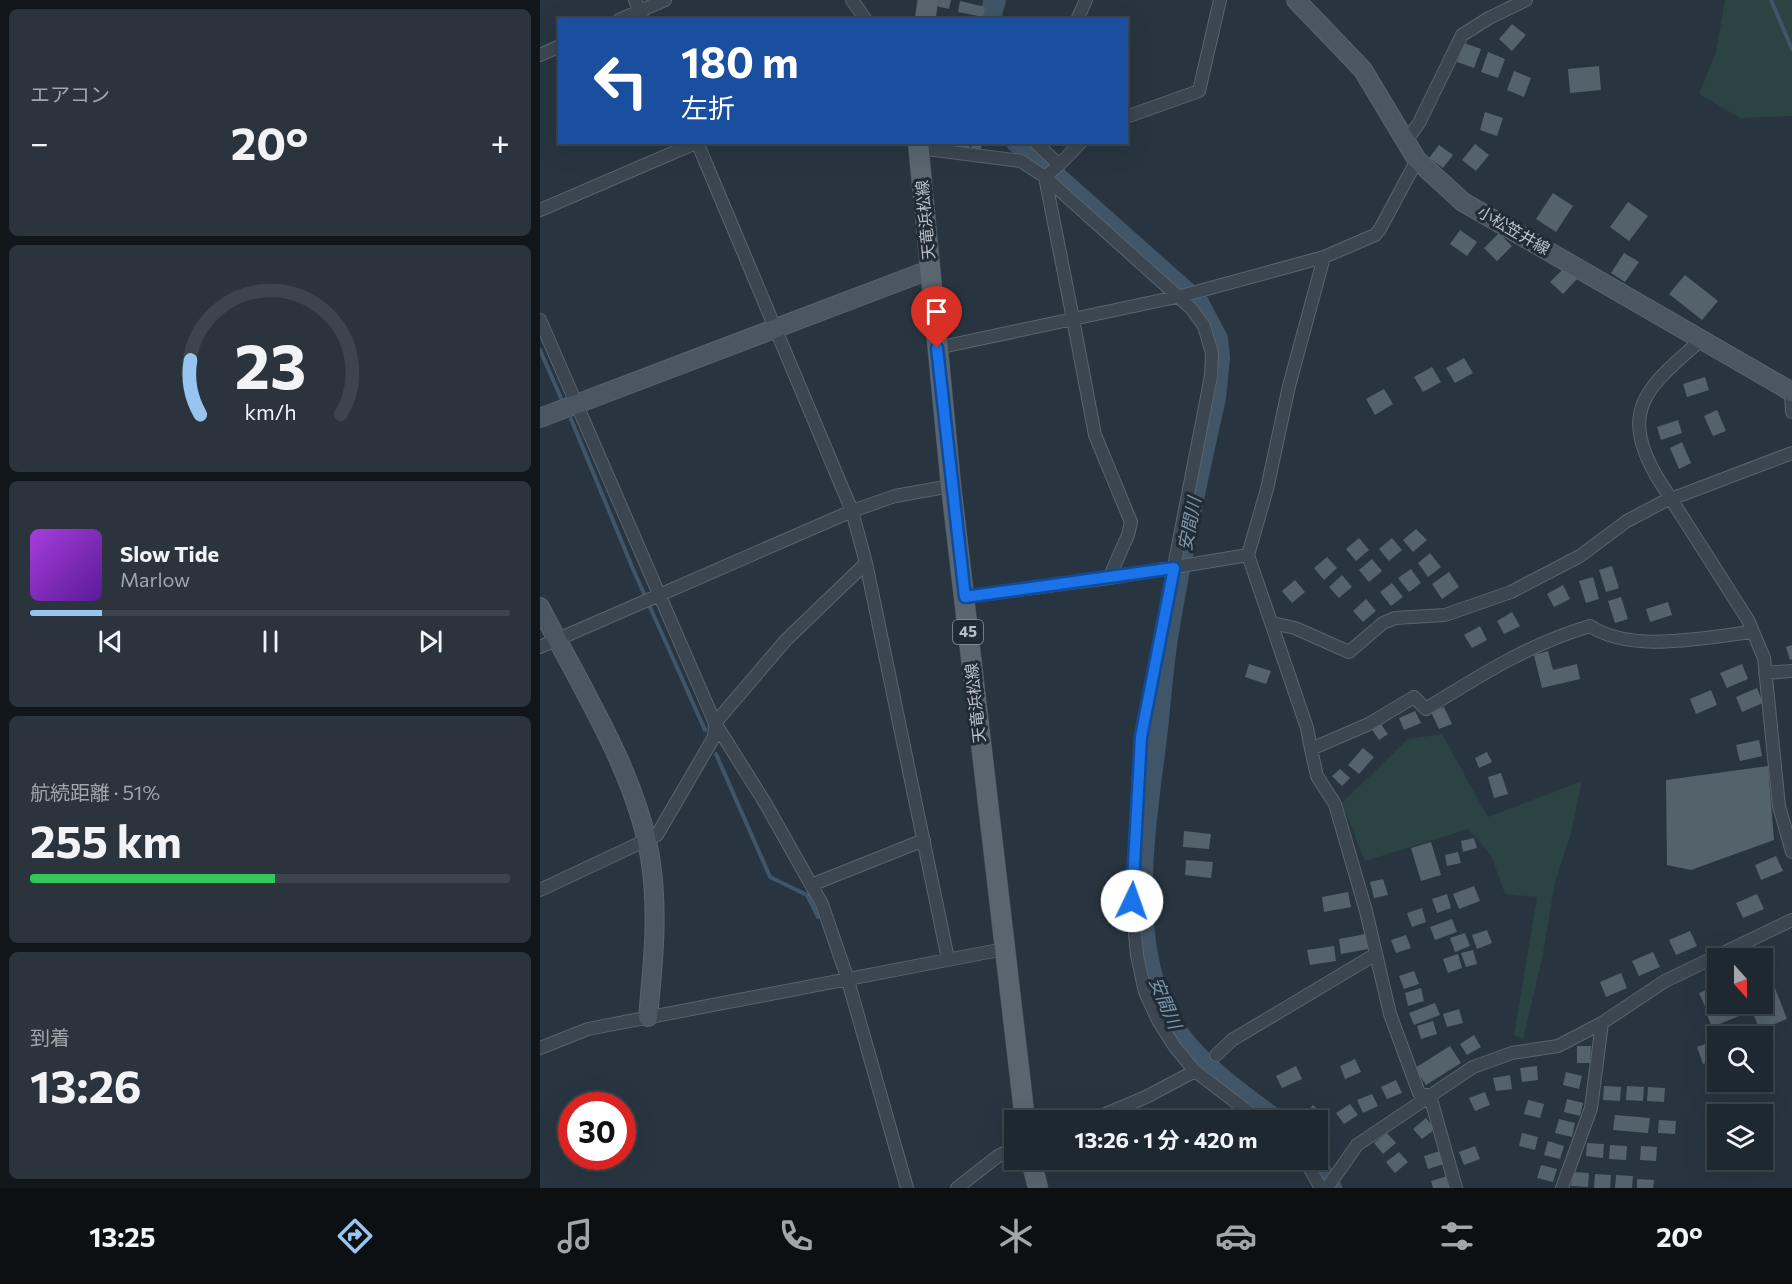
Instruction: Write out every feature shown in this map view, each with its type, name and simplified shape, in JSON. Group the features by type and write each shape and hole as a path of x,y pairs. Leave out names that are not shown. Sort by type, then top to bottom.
{"main road":[{"path":"925,18 928,0"},
{"name":"天竜浜松線","path":"918,145 951,486 1023,1110"},
{"path":"1034,1170 1038,1188"}],"street":[{"path":"623,18 665,0"},
{"path":"852,0 865,18"},
{"path":"1078,18 1086,0"},
{"path":"1128,116 1199,91 1220,0"},
{"name":"小松笠井線","path":"1296,0 1363,70 1417,160 1463,202 1792,392"},
{"path":"1406,141 1419,123 1462,35 1489,18 1527,0"},
{"path":"540,55 558,47"},
{"path":"540,210 696,144"},
{"path":"698,144 852,511 866,564 948,958"},
{"path":"1036,144 1051,172 1186,295 1204,326 1212,352 1211,376 1179,567 1141,737 1132,901 1137,955 1145,992 1175,1047 1195,1071 1246,1110"},
{"path":"1051,172 1079,144"},
{"path":"918,145 1021,161 1051,172"},
{"path":"937,348 1186,295 1324,257 1375,235 1390,213 1417,160"},
{"path":"1051,172 1072,319 1095,435 1131,522 1128,535 1109,578"},
{"path":"1324,257 1289,386 1268,489 1248,555 1307,728 1317,776 1335,804 1366,911 1390,1014 1407,1065 1419,1093 1430,1096"},
{"path":"540,418 929,270"},
{"path":"540,320 656,596 715,723 764,801 822,904 847,977 907,1188"},
{"path":"1702,339 1655,381 1645,397 1640,417 1640,438 1645,456 1753,632 1764,658 1779,806 1792,852"},
{"path":"1792,392 1792,412"},
{"path":"1272,623 1295,628 1349,652 1389,621 1445,615 1520,588 1580,556 1627,521 1663,502 1673,501 1792,453"},
{"path":"548,643 852,511 895,496 951,486"},
{"path":"965,597 1109,578 1248,555"},
{"path":"540,890 657,835 714,737 715,723 786,640 866,564"},
{"path":"540,607 548,643 630,785 642,819 650,855 655,916 648,1017"},
{"path":"1311,749 1369,724 1414,697 1426,709 1508,659 1554,637 1590,626 1605,636 1639,642 1753,632"},
{"path":"1765,673 1792,671"},
{"path":"811,885 924,840"},
{"path":"1327,1188 1357,1145 1473,1067 1512,1053 1558,1046 1602,1023 1665,981 1792,920"},
{"path":"540,1048 588,1029 847,977 1004,949"},
{"path":"1216,1055 1232,1040 1376,954"},
{"path":"1562,1188 1592,1108 1602,1023"},
{"path":"1115,1110 1146,1097 1195,1071"},
{"path":"1430,1096 1455,1188"},
{"path":"957,1188 1004,1153"},
{"path":"1311,1170 1321,1188"}],"green space":[{"path":"1725,0 1792,0 1792,116 1740,118 1699,94 1716,52"},
{"path":"1442,734 1488,817 1582,781 1571,833 1555,882 1542,959 1523,1039 1514,1035 1537,897 1505,894 1491,855 1468,829 1365,861 1342,803 1408,739"}],"building":[{"path":"938,0 951,0 949,9 936,6"},
{"path":"960,1 985,7 983,17 958,12"},
{"path":"1512,24 1526,35 1512,51 1499,39"},
{"path":"1464,43 1481,49 1474,68 1457,62"},
{"path":"1488,52 1505,59 1498,78 1481,72"},
{"path":"1599,66 1601,90 1570,93 1568,69"},
{"path":"1514,71 1531,78 1524,97 1507,90"},
{"path":"1485,112 1503,118 1497,136 1480,130"},
{"path":"948,144 970,144 969,150 947,146"},
{"path":"972,144 982,144 981,150 971,149"},
{"path":"1475,144 1489,155 1476,171 1462,160"},
{"path":"1439,145 1453,155 1443,168 1429,158"},
{"path":"1553,193 1573,206 1556,232 1536,219"},
{"path":"1628,202 1648,216 1629,241 1610,227"},
{"path":"1460,230 1477,242 1467,256 1450,244"},
{"path":"1499,233 1512,246 1497,261 1484,248"},
{"path":"1624,253 1639,262 1625,282 1611,273"},
{"path":"1565,267 1577,279 1563,294 1550,282"},
{"path":"1685,275 1718,301 1702,320 1669,294"},
{"path":"1464,358 1473,373 1455,383 1446,368"},
{"path":"1432,367 1441,382 1423,392 1414,377"},
{"path":"1705,377 1709,390 1687,397 1683,384"},
{"path":"1384,389 1393,404 1375,415 1366,399"},
{"path":"1717,410 1726,431 1713,436 1704,416"},
{"path":"1678,420 1682,433 1661,440 1657,427"},
{"path":"1682,442 1691,463 1679,469 1670,448"},
{"path":"1416,529 1427,540 1413,552 1403,540"},
{"path":"1359,538 1369,550 1356,561 1346,549"},
{"path":"1392,538 1402,550 1389,561 1379,549"},
{"path":"1430,553 1441,567 1428,577 1418,563"},
{"path":"1327,557 1337,568 1324,580 1314,568"},
{"path":"1372,559 1382,571 1369,582 1359,570"},
{"path":"1612,566 1619,588 1606,592 1599,570"},
{"path":"1411,569 1421,583 1409,592 1398,578"},
{"path":"1449,572 1459,587 1442,599 1432,584"},
{"path":"1342,575 1352,587 1339,598 1329,587"},
{"path":"1593,577 1599,599 1586,603 1579,581"},
{"path":"1295,580 1305,592 1292,603 1282,591"},
{"path":"1392,583 1403,597 1391,606 1380,592"},
{"path":"1563,585 1570,599 1554,607 1547,594"},
{"path":"1621,597 1628,619 1615,623 1608,601"},
{"path":"1366,599 1376,611 1363,622 1353,611"},
{"path":"1668,602 1672,615 1650,622 1646,609"},
{"path":"1512,612 1520,626 1504,634 1497,621"},
{"path":"1480,626 1487,640 1472,648 1464,635"},
{"path":"1792,645 1792,659 1790,660 1786,647"},
{"path":"1548,651 1553,670 1577,664 1580,679 1542,688 1534,655"},
{"path":"1249,664 1271,671 1266,684 1245,677"},
{"path":"1742,664 1748,679 1727,688 1720,673"},
{"path":"1757,688 1763,703 1742,712 1736,697"},
{"path":"1711,690 1717,705 1696,714 1690,699"},
{"path":"1444,707 1452,724 1439,729 1431,712"},
{"path":"1415,711 1421,723 1404,730 1399,718"},
{"path":"1380,723 1388,734 1379,740 1371,728"},
{"path":"1759,740 1762,756 1740,761 1736,745"},
{"path":"1363,748 1374,757 1359,774 1348,765"},
{"path":"1487,752 1492,762 1479,768 1475,758"},
{"path":"1768,766 1774,840 1691,870 1667,865 1666,780"},
{"path":"1340,769 1350,778 1342,786 1332,776"},
{"path":"1501,773 1508,794 1494,798 1488,777"},
{"path":"1184,831 1211,834 1209,849 1183,847"},
{"path":"1474,838 1477,848 1463,852 1461,841"},
{"path":"1431,842 1441,875 1421,881 1411,848"},
{"path":"1458,852 1461,863 1447,866 1445,855"},
{"path":"1776,856 1783,871 1761,880 1755,865"},
{"path":"1186,860 1213,862 1211,878 1185,875"},
{"path":"1383,879 1388,895 1374,898 1370,882"},
{"path":"1474,886 1480,901 1459,909 1453,894"},
{"path":"1348,892 1351,907 1324,912 1322,897"},
{"path":"1447,894 1451,908 1437,913 1432,899"},
{"path":"1757,894 1764,909 1743,918 1736,903"},
{"path":"1422,908 1426,922 1412,927 1407,913"},
{"path":"1452,919 1457,932 1435,940 1430,927"},
{"path":"1487,930 1492,943 1477,949 1472,935"},
{"path":"1690,931 1697,946 1676,955 1669,940"},
{"path":"1465,933 1470,946 1455,952 1450,938"},
{"path":"1365,934 1368,949 1341,954 1339,939"},
{"path":"1406,935 1411,948 1396,953 1391,940"},
{"path":"1334,946 1336,961 1310,965 1307,950"},
{"path":"1473,950 1477,964 1466,967 1461,953"},
{"path":"1653,952 1660,967 1639,976 1632,961"},
{"path":"1458,954 1462,968 1448,973 1443,959"},
{"path":"1414,971 1419,984 1404,989 1399,976"},
{"path":"1621,973 1627,988 1606,997 1600,982"},
{"path":"1773,983 1787,1019 1770,1026 1758,1026 1753,1014 1773,1014"},
{"path":"1421,988 1424,1001 1408,1006 1405,993"},
{"path":"1707,990 1707,1005 1705,1006 1699,993"},
{"path":"1435,1003 1440,1015 1414,1025 1409,1013"},
{"path":"1459,1009 1463,1023 1447,1027 1443,1014"},
{"path":"1707,1009 1707,1014 1744,1014 1712,1026 1705,1010"},
{"path":"1433,1021 1437,1034 1421,1039 1417,1026"},
{"path":"1474,1035 1481,1047 1467,1055 1460,1044"},
{"path":"1707,1043 1707,1063 1703,1064 1697,1047"},
{"path":"1450,1046 1461,1063 1426,1085 1415,1068"},
{"path":"1577,1046 1591,1046 1590,1063 1577,1063"},
{"path":"1355,1059 1361,1072 1345,1079 1340,1066"},
{"path":"1296,1066 1302,1079 1282,1088 1276,1076"},
{"path":"1537,1066 1538,1080 1522,1082 1520,1068"},
{"path":"1566,1072 1582,1076 1579,1089 1563,1085"},
{"path":"1510,1075 1512,1089 1496,1091 1493,1078"},
{"path":"1396,1080 1402,1093 1387,1099 1381,1087"},
{"path":"1604,1086 1621,1087 1620,1101 1603,1100"},
{"path":"1627,1086 1644,1087 1643,1101 1626,1100"},
{"path":"1648,1087 1665,1088 1664,1102 1647,1101"},
{"path":"1485,1092 1490,1105 1475,1111 1469,1098"},
{"path":"1372,1094 1378,1106 1363,1113 1357,1100"},
{"path":"1567,1099 1583,1103 1580,1116 1564,1112"},
{"path":"1528,1100 1544,1104 1540,1118 1524,1114"},
{"path":"1350,1104 1358,1115 1344,1124 1336,1113"},
{"path":"1313,1105 1319,1110 1308,1110"},
{"path":"1615,1115 1650,1118 1648,1133 1613,1130"},
{"path":"1426,1118 1435,1129 1422,1139 1413,1129"},
{"path":"1559,1119 1575,1123 1572,1137 1555,1133"},
{"path":"1659,1120 1676,1121 1675,1134 1658,1133"},
{"path":"1387,1133 1396,1143 1383,1154 1374,1143"},
{"path":"1522,1133 1538,1137 1535,1150 1519,1146"},
{"path":"1548,1141 1564,1146 1560,1159 1544,1155"},
{"path":"1587,1143 1604,1144 1603,1158 1586,1156"},
{"path":"1610,1145 1627,1146 1626,1160 1609,1159"},
{"path":"1475,1146 1480,1159 1464,1165 1459,1152"},
{"path":"1641,1146 1657,1147 1656,1161 1640,1160"},
{"path":"1440,1151 1444,1164 1428,1169 1424,1156"},
{"path":"1399,1152 1408,1162 1395,1173 1386,1162"},
{"path":"1541,1165 1557,1169 1553,1182 1537,1178"},
{"path":"1572,1172 1589,1173 1588,1187 1571,1186"},
{"path":"1595,1174 1611,1175 1610,1188 1594,1188"},
{"path":"1616,1175 1633,1176 1632,1188 1615,1188"},
{"path":"1447,1176 1451,1188 1433,1188 1431,1181"},
{"path":"1637,1179 1654,1180 1653,1188 1637,1188"}],"waterway":[{"name":"安間川","path":"990,18 995,0"},
{"path":"1771,0 1792,49"},
{"name":"安間川","path":"1019,144 1198,303 1217,339 1219,358 1215,398 1183,548 1165,650 1144,839 1142,910 1145,945 1152,978 1173,1027 1198,1058 1262,1110"},
{"path":"540,350 561,398"},
{"path":"571,419 633,569 705,730"},
{"path":"716,754 770,877 807,895 818,917"},
{"name":"安間川","path":"1319,1170 1331,1188"}],"route":[{"path":"937,348 965,597 1174,568 1141,737 1132,901"}]}
